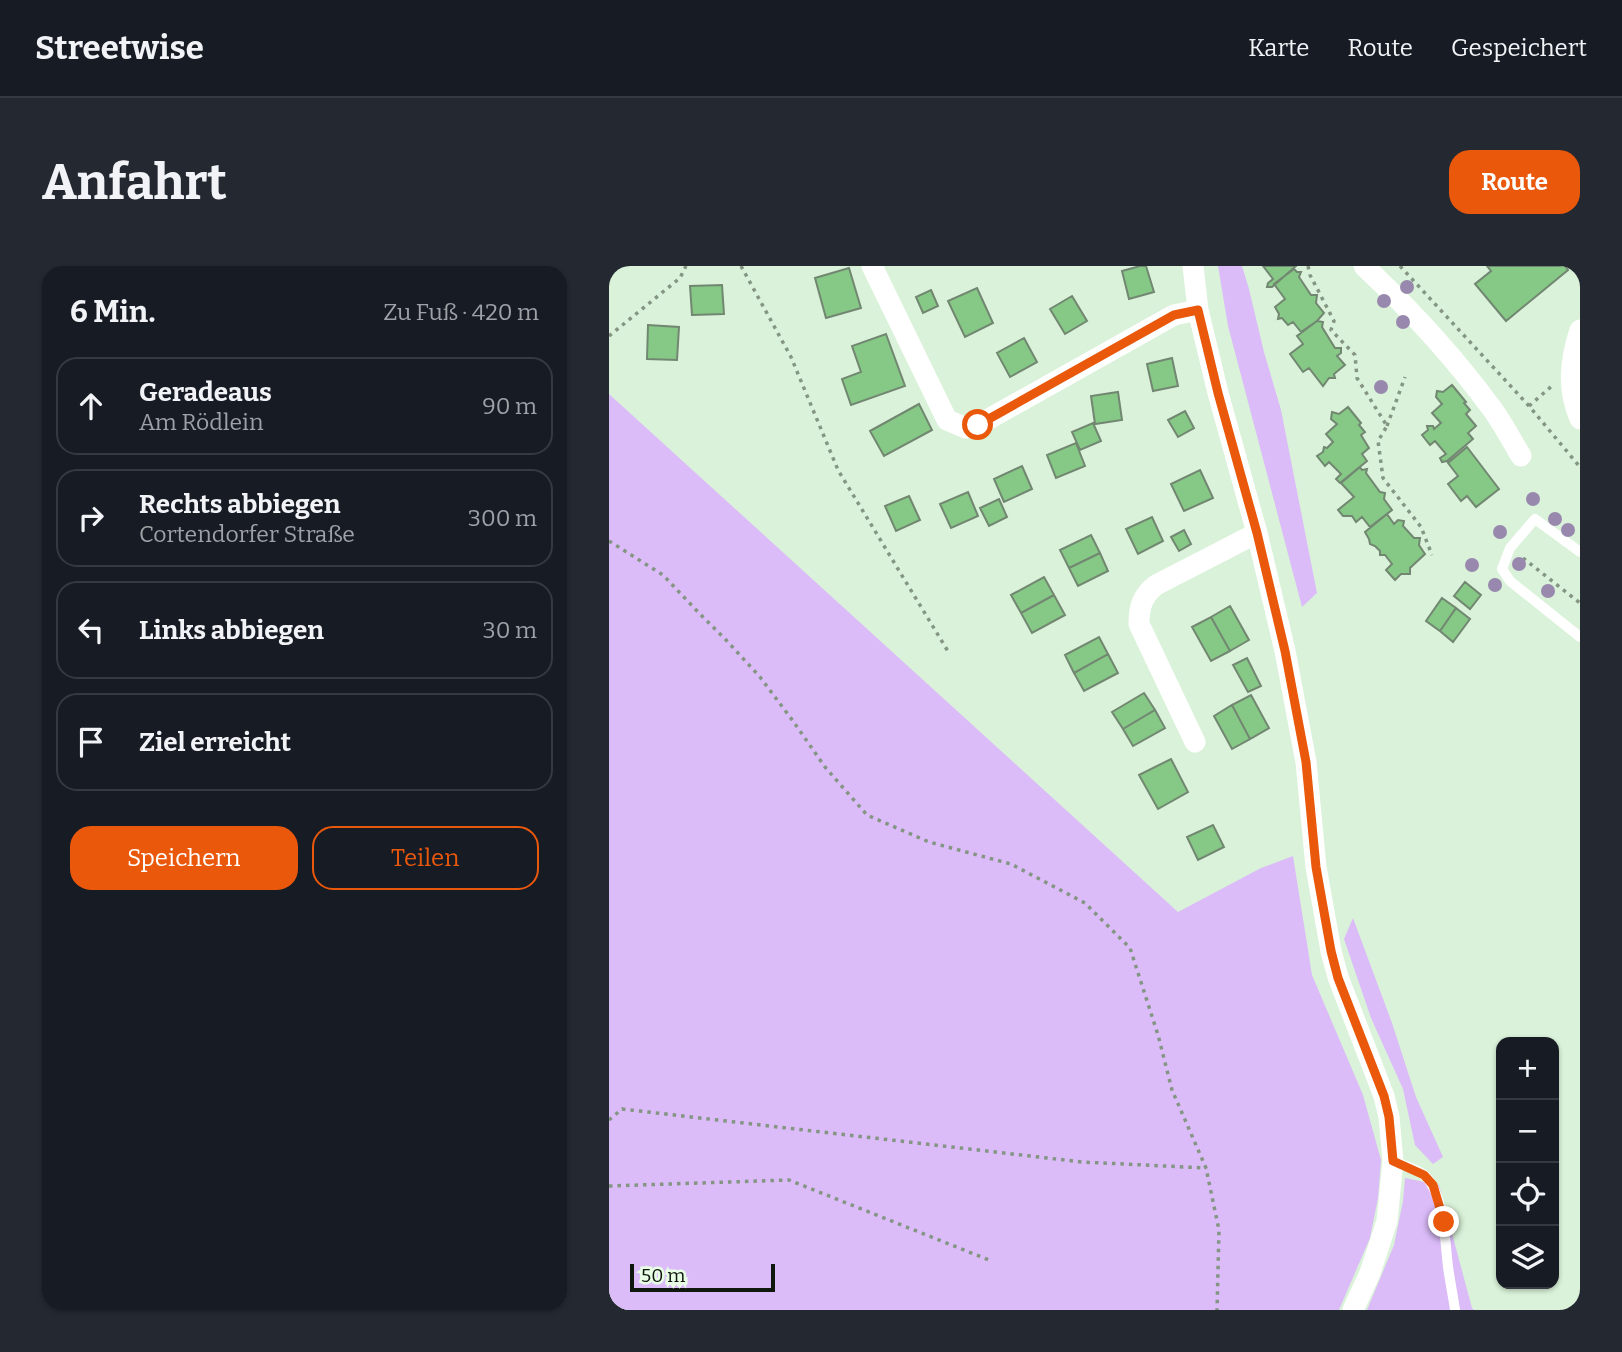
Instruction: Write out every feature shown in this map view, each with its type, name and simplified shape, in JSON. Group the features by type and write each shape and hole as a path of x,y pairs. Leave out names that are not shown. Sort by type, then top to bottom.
{"street":[{"path":"872,266 947,421 965,428 978,425 1174,315 1198,310"},
{"path":"1193,266 1198,310 1285,651 1306,762 1316,867 1331,951 1338,978 1384,1096 1389,1117 1393,1161 1387,1220 1374,1262 1353,1310"},
{"path":"1363,266 1390,290 1444,348 1495,412 1521,456"},
{"path":"1580,330 1572,354 1571,387 1580,419"},
{"path":"1195,742 1139,624 1142,600 1156,585 1257,533"}],"lane":[{"path":"1580,552 1535,519 1510,548 1503,569 1510,581 1580,637"},
{"path":"1393,1161 1417,1170 1433,1185 1444,1222 1455,1310"}],"path":[{"path":"609,336 680,278 686,266"},
{"path":"741,266 791,357 838,470 949,653"},
{"path":"1308,266 1333,321 1331,330 1355,355 1357,378 1387,426"},
{"path":"1400,266 1529,406 1580,467"},
{"path":"1405,377 1387,426 1378,441 1383,478 1421,527 1432,555"},
{"path":"609,541 663,575 727,640 760,677 825,767 867,815 929,842 1011,864 1085,903 1130,948 1158,1035 1172,1090 1206,1168 1219,1230 1217,1310"},
{"path":"1510,548 1580,603"},
{"path":"609,1121 622,1109 1081,1162 1206,1168"},
{"path":"609,1186 789,1181 989,1260"}],"shaded area":[{"path":"1218,266 1242,266 1281,410 1317,593 1302,607 1228,326"},
{"path":"609,394 1178,912 1261,868 1293,856 1312,975 1363,1095 1381,1160 1378,1198 1370,1238 1339,1310 609,1310"},
{"path":"1353,918 1416,1097 1443,1157 1433,1164 1415,1145 1403,1089 1371,1018 1344,939"},
{"path":"1405,1178 1439,1185 1474,1310 1367,1310 1394,1245"}],"building":[{"path":"1146,266 1154,292 1129,299 1122,271"},
{"path":"1263,266 1296,266 1272,287 1267,287 1273,279"},
{"path":"1487,266 1565,266 1568,270 1506,321 1475,284 1491,271"},
{"path":"849,268 861,308 826,318 815,278"},
{"path":"1294,269 1301,272 1299,277 1311,295 1317,295 1316,303 1324,313 1301,332 1293,322 1288,325 1282,318 1278,319 1279,314 1275,307 1285,299 1274,284"},
{"path":"722,285 724,314 692,315 690,286"},
{"path":"977,288 993,323 965,337 948,301"},
{"path":"931,290 938,306 923,313 916,297"},
{"path":"1072,296 1087,321 1065,334 1050,309"},
{"path":"1317,321 1323,322 1322,327 1335,348 1341,348 1341,353 1337,356 1345,365 1334,374 1335,378 1329,378 1323,386 1309,368 1303,372 1290,354 1303,344 1297,336"},
{"path":"648,325 679,327 677,360 647,359"},
{"path":"886,334 905,386 851,405 842,379 861,372 852,346"},
{"path":"1024,338 1037,362 1010,377 997,353"},
{"path":"1172,358 1178,386 1153,391 1147,364"},
{"path":"1452,385 1466,402 1464,403 1470,410 1466,414 1476,426 1468,433 1473,439 1447,461 1442,462 1440,458 1446,454 1435,441 1430,445 1422,435 1428,430 1427,426 1433,426 1434,429 1441,423 1432,413 1442,404 1436,397 1437,391 1443,392"},
{"path":"1118,392 1122,420 1095,424 1091,396"},
{"path":"919,404 932,430 884,456 870,431"},
{"path":"1348,407 1361,423 1359,425 1365,432 1361,435 1369,448 1362,454 1367,461 1340,483 1336,479 1341,474 1329,462 1325,466 1317,456 1323,452 1324,447 1327,448 1333,442 1326,434 1337,424 1331,419 1332,412 1339,414"},
{"path":"1185,411 1194,428 1178,437 1168,420"},
{"path":"1093,423 1101,441 1080,450 1072,432"},
{"path":"1076,443 1085,466 1056,478 1047,455"},
{"path":"1467,447 1499,489 1476,507 1467,496 1461,501 1448,484 1458,476 1448,463"},
{"path":"1022,466 1032,489 1004,502 994,479"},
{"path":"1360,467 1362,470 1367,469 1366,473 1380,492 1385,493 1384,499 1392,510 1370,527 1362,517 1356,522 1352,516 1343,516 1338,510 1354,497 1341,483"},
{"path":"1200,470 1213,498 1184,511 1171,484"},
{"path":"968,492 978,516 951,528 940,504"},
{"path":"909,496 920,520 896,531 885,506"},
{"path":"999,499 1007,517 989,526 980,508"},
{"path":"1387,514 1394,524 1398,520 1404,521 1403,526 1414,538 1420,538 1419,545 1425,554 1410,568 1410,574 1401,574 1395,580 1386,570 1392,564 1370,544 1365,532"},
{"path":"1152,517 1163,541 1138,554 1126,529"},
{"path":"1184,530 1191,544 1179,551 1171,537"},
{"path":"1091,535 1100,553 1069,568 1060,550"},
{"path":"1100,553 1108,571 1078,586 1069,568"},
{"path":"1044,577 1054,595 1021,613 1011,595"},
{"path":"1465,582 1481,595 1470,609 1454,596"},
{"path":"1054,595 1065,615 1032,633 1021,613"},
{"path":"1442,598 1456,608 1440,631 1426,621"},
{"path":"1230,606 1249,640 1230,651 1211,617"},
{"path":"1456,608 1470,619 1453,642 1440,631"},
{"path":"1211,617 1230,651 1211,661 1192,627"},
{"path":"1099,637 1108,654 1074,673 1065,655"},
{"path":"1108,654 1118,673 1084,691 1074,673"},
{"path":"1247,658 1261,686 1248,692 1233,665"},
{"path":"1144,693 1155,710 1123,729 1112,712"},
{"path":"1251,695 1269,728 1250,739 1232,705"},
{"path":"1232,705 1250,739 1232,749 1214,716"},
{"path":"1155,710 1165,728 1133,746 1123,729"},
{"path":"1171,759 1188,792 1158,809 1139,775"},
{"path":"1213,825 1224,847 1198,860 1187,837"}],"route":[{"path":"978,425 1174,315 1198,310 1285,651 1306,762 1316,867 1325,923 1338,978 1384,1096 1393,1161 1417,1170 1433,1185 1444,1222"}]}
